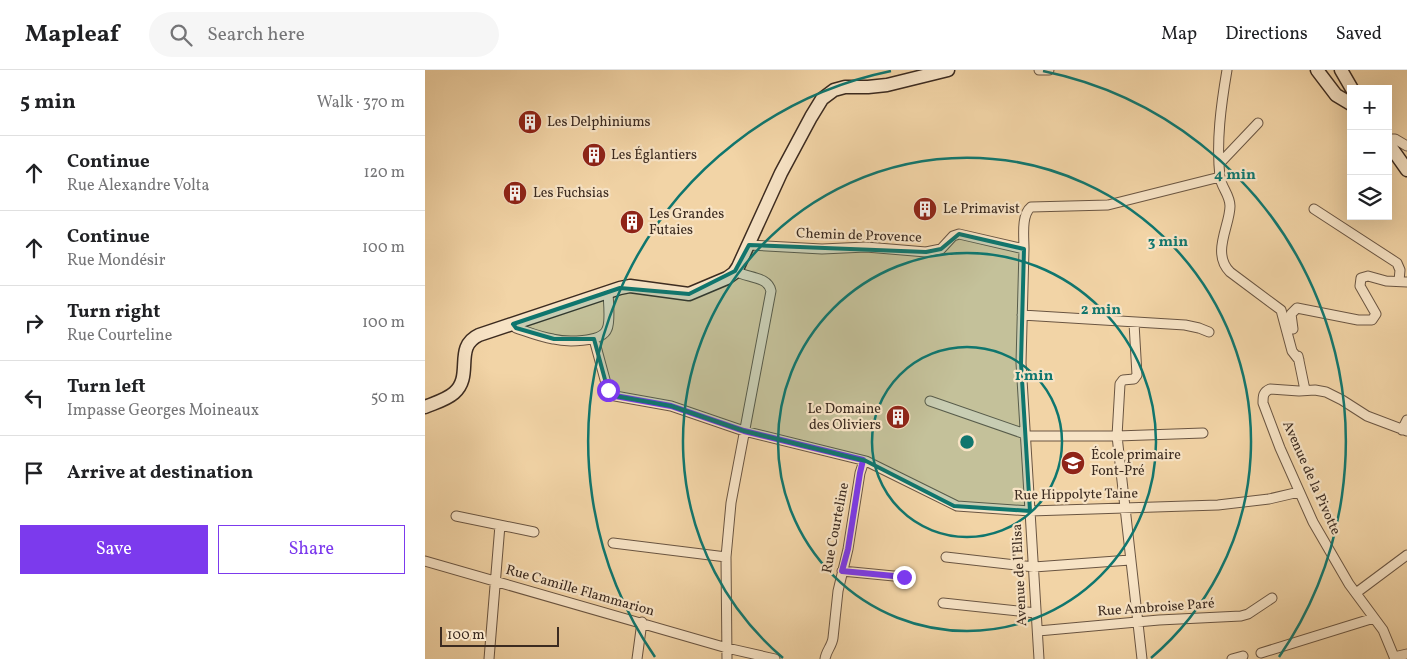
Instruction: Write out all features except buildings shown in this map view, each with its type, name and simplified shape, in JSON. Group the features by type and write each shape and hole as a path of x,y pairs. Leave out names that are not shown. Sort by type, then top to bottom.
{"street":[{"path":"425,407 447,398 459,388 463,378 466,348 470,341 487,332 608,291 629,286 689,294 727,278 735,271 749,245 781,173 816,107 825,96 842,87 887,85 948,70"},
{"path":"1039,70 1049,70"},
{"path":"1227,70 1221,115 1220,163 1220,177 1230,204 1222,242 1226,266 1231,272 1281,310 1292,350 1299,360"},
{"path":"1317,70 1336,94 1347,101"},
{"path":"1341,70 1350,85"},
{"path":"1220,163 1258,123"},
{"path":"1392,138 1395,138 1407,146"},
{"path":"1392,149 1407,170"},
{"path":"1024,249 1025,217 1031,207 1108,205 1220,177"},
{"path":"1313,208 1397,263 1403,282 1386,281 1368,276 1360,280 1360,286 1375,312 1376,316 1372,320 1353,319 1300,308 1293,310 1291,316 1305,390 1326,392 1342,400 1362,414 1404,430 1407,420"},
{"name":"Chemin de Provence","path":"749,245 822,249 857,247 927,252 937,251 953,236 959,234 1024,249"},
{"name":"Avenue de l'Elisa","path":"1024,249 1021,363 1039,659"},
{"path":"727,659 726,556 733,485 771,289 763,280 735,271"},
{"path":"513,324 516,328 554,340 595,339 603,335 607,330 608,291"},
{"path":"1022,315 1189,325 1209,332"},
{"path":"1134,323 1137,375 1134,379 1123,380 1120,384 1117,436 1142,659"},
{"name":"Rue Hippolyte Taine","path":"595,339 607,387 615,396 671,406 744,431 863,460 954,506 1030,511 1226,505 1299,492"},
{"name":"Avenue de la Pivotte","path":"1305,390 1270,389 1266,391 1263,403 1280,448 1319,534 1356,593 1386,634 1395,658"},
{"path":"930,402 1025,435 1117,436 1203,433"},
{"name":"Rue Courteline","path":"825,659 826,653 832,645 838,591 848,549 863,460"},
{"path":"456,516 534,532"},
{"path":"489,659 500,525"},
{"path":"613,543 726,556"},
{"path":"1356,593 1407,555"},
{"path":"946,557 1034,567 1131,560"},
{"name":"Rue Camille Flammarion","path":"425,560 727,648"},
{"path":"842,571 904,577"},
{"name":"Rue Ambroise Paré","path":"1038,631 1245,615 1272,598"},
{"path":"943,603 1036,613"},
{"path":"1261,653 1374,618"},
{"path":"637,659 642,622"},
{"path":"727,648 775,659"},
{"path":"1395,658 1407,654"},
{"path":"1233,659 1243,656"}],"highlighted area":[{"path":"959,234 1024,249 1021,363 1030,511 954,506 866,461 744,431 671,406 615,396 607,387 594,339 554,339 516,328 513,324 620,288 689,294 735,271 749,245 926,252 941,249"}],"place":[{"name":"Les Delphiniums","path":"530,122"},
{"name":"Les Églantiers","path":"594,155"},
{"name":"Les Fuchsias","path":"515,193"},
{"name":"Le Primavist","path":"925,209"},
{"name":"Les Grandes Futaies","path":"632,222"},
{"name":"Le Domaine des Oliviers","path":"898,417"},
{"name":"École primaire Font-Pré","path":"1073,463"}],"route":[{"path":"608,390 615,396 671,406 744,431 863,460 848,549 842,571 904,577"}]}
